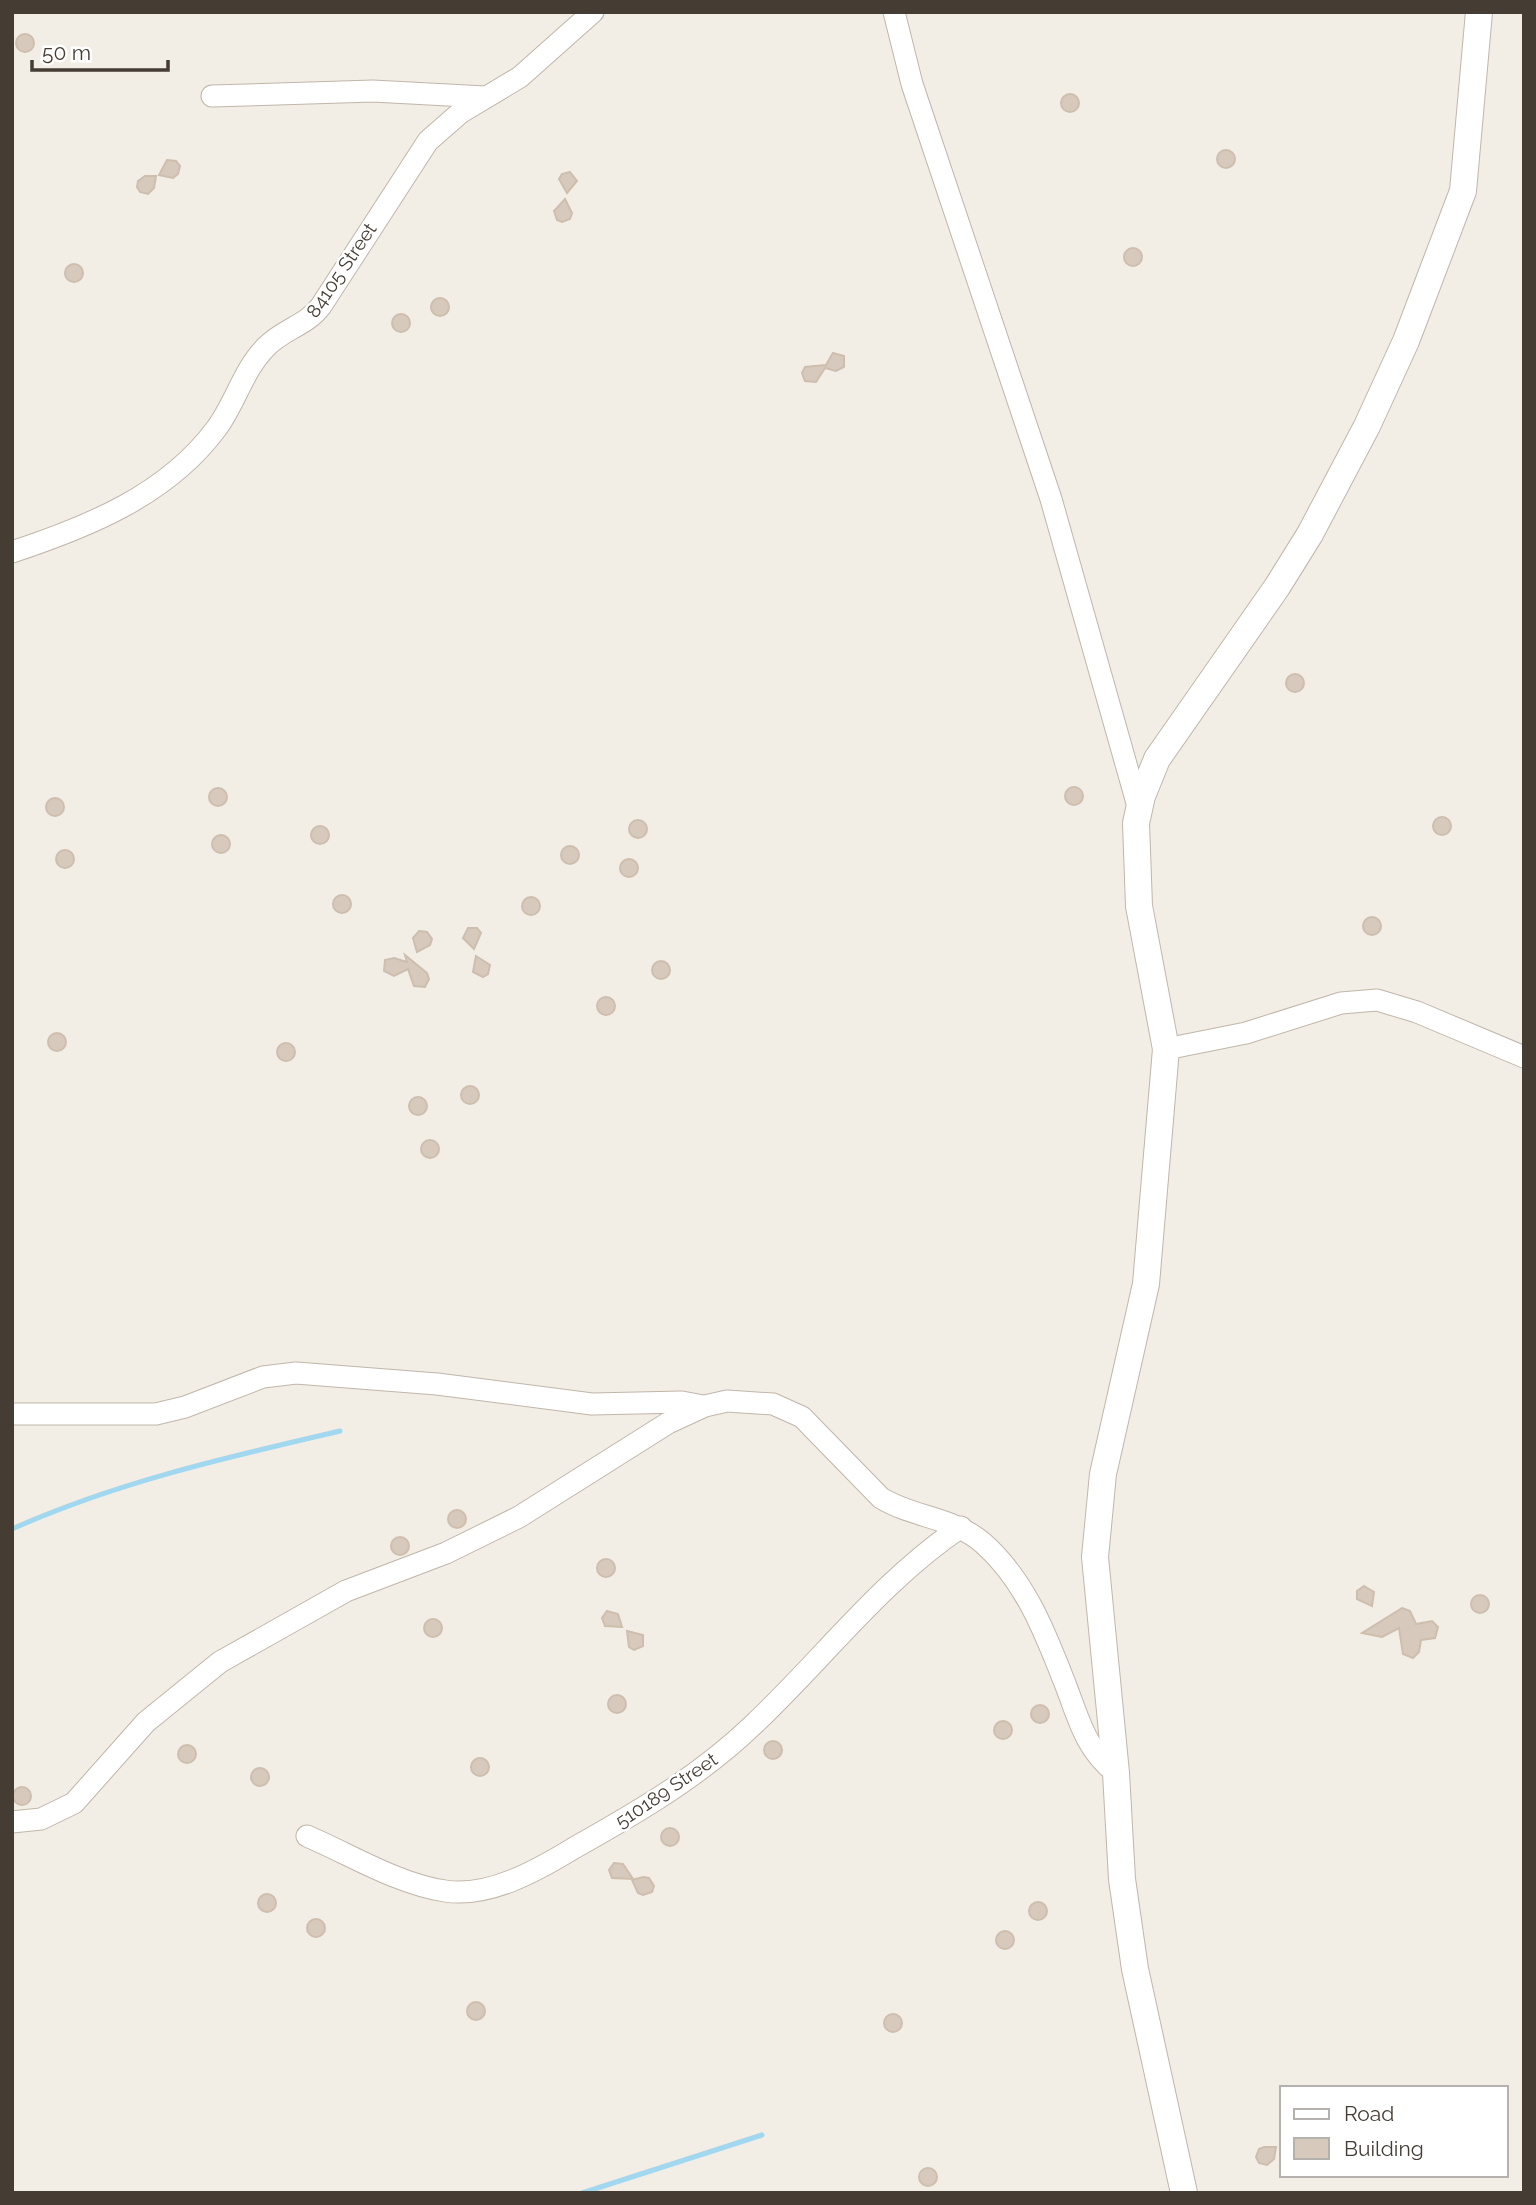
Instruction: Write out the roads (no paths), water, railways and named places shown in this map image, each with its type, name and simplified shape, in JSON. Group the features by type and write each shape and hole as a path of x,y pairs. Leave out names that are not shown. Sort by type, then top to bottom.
{"street":[{"name":"84105 Street","path":"12,552 131,505 183,465 217,429 254,362 266,347 305,323 321,306 428,141 444,124 520,77 593,12"},
{"path":"894,12 912,84 1051,499 1139,810"},
{"path":"1184,2193 1135,1969 1122,1879 1116,1773 1095,1556 1103,1474 1146,1284 1166,1049 1139,906 1135,852 1139,810 1147,781 1165,744 1224,665 1310,534 1367,426 1406,341 1463,191 1479,12"},
{"path":"212,96 373,92 485,97"},
{"path":"1166,1049 1246,1033 1340,1003 1377,1000 1416,1012 1524,1057"},
{"path":"12,1414 156,1414 185,1407 263,1377 296,1373 437,1384 553,1401 624,1405 682,1402 705,1406"},
{"path":"12,1822 41,1819 74,1802 146,1722 220,1662 346,1591 446,1553 519,1517 645,1436 705,1406 727,1401 753,1401 789,1409 802,1417 881,1498 894,1506 961,1527 986,1545 1018,1583 1044,1629 1090,1747 1116,1773"},
{"name":"510189 Street","path":"307,1836 418,1885 446,1892 484,1889 542,1867 642,1809 718,1757 753,1726 906,1569 961,1527"}],"waterway":[{"path":"12,1529 132,1484 340,1431"},
{"path":"582,2193 762,2135"}]}
